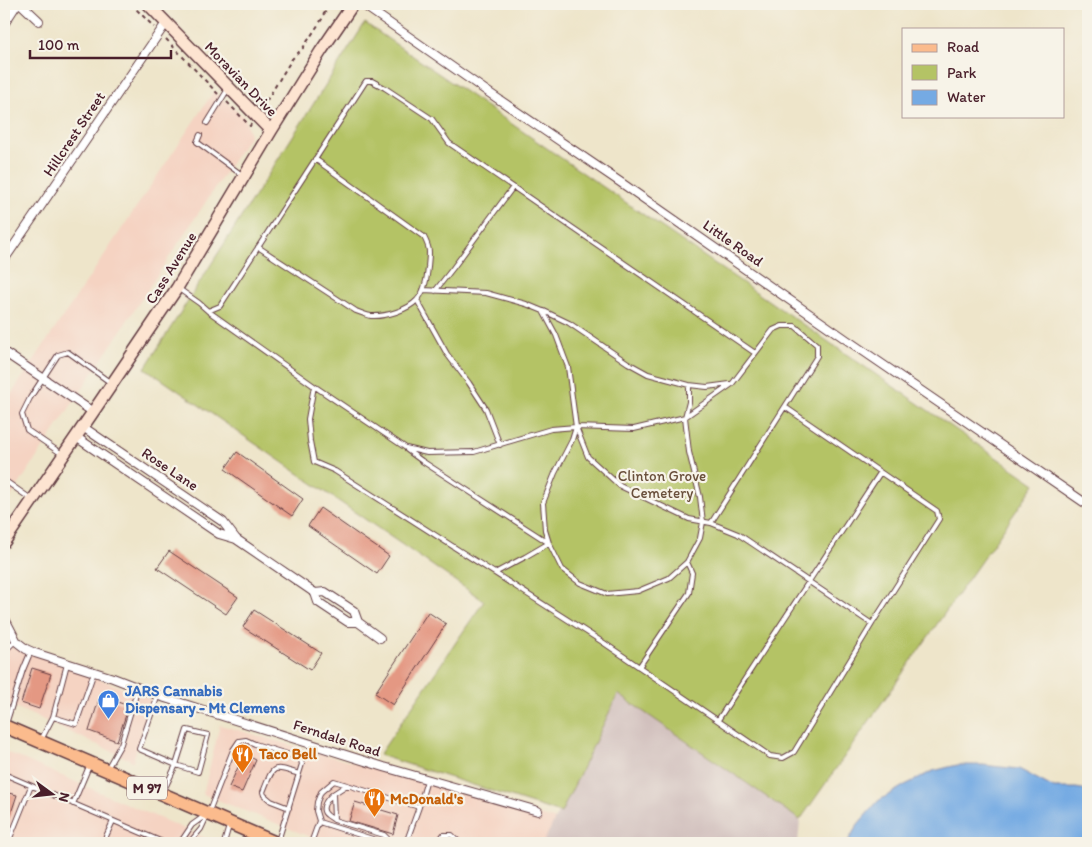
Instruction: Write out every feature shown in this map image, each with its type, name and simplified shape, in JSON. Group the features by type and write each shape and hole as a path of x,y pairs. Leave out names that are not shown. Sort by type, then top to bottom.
{"main road":[{"name":"Moravian Drive","path":"148,4 163,27 229,87 271,131"},
{"name":"Cass Avenue","path":"4,542 177,288 271,131 353,4"},
{"name":"M 97","path":"4,726 277,843"}],"street":[{"path":"4,24 17,4"},
{"path":"21,4 39,21"},
{"name":"Little Road","path":"362,4 1088,505"},
{"name":"Hillcrest Street","path":"4,260 163,27"},
{"path":"4,352 93,412"},
{"name":"Rose Lane","path":"83,427 223,522 236,540"},
{"name":"Rose Lane","path":"76,437 219,534 236,540 315,593 318,602 348,622 358,622"},
{"name":"Rose Lane","path":"315,593 325,592 354,611 358,622 380,638"},
{"name":"Ferndale Road","path":"4,617 16,640 31,651 158,695 384,767 538,811"}],"lane":[{"path":"208,311 220,306 366,81 372,81 432,119 449,143 755,353"},
{"path":"207,123 229,87"},
{"path":"200,135 196,142 244,177"},
{"path":"258,247 356,311 370,316 385,316 401,310 417,300 423,290 427,275 430,249 424,237 315,159"},
{"path":"434,291 513,187"},
{"path":"177,288 422,461 548,543"},
{"path":"423,290 486,293 526,304 569,323 628,364 648,374 689,385 707,387 732,384"},
{"path":"417,300 447,354 486,409 500,445"},
{"path":"544,311 568,366 576,427 588,457 620,486 689,519 711,523 738,534 872,624"},
{"path":"406,448 427,453 474,452 551,429 576,427 634,429 685,417 732,384 773,330 782,326 795,326 817,345 817,356 711,523"},
{"path":"63,455 28,430 22,414 42,378 58,355 68,352 112,384"},
{"path":"576,427 572,440 555,473 543,503 544,530 548,543 562,568 580,583 607,594 638,591 669,578 687,562 700,538 703,522 700,497 689,452 685,417 689,385"},
{"path":"314,386 308,419 314,462 336,471 604,643 770,756 783,758 794,752 939,519 937,511 785,407"},
{"path":"718,720 880,473"},
{"path":"4,480 32,500"},
{"path":"495,573 548,543"},
{"path":"639,667 689,593 692,573 687,562"},
{"path":"4,652 16,640"},
{"path":"4,726 31,651"},
{"path":"40,742 53,716 67,664"},
{"path":"53,716 76,724 94,672"},
{"path":"106,770 121,744 138,688"},
{"path":"158,695 139,749 176,765 198,772 208,735 187,730 176,765 162,794"},
{"path":"189,843 201,828 208,814 233,750 239,742 246,740 300,758 302,764 277,843"},
{"path":"73,804 90,763"},
{"path":"288,808 271,801 264,795 264,792 271,773 278,768 299,774"},
{"path":"4,774 161,843"},
{"path":"406,843 427,780"},
{"path":"310,843 318,822 317,802 321,792 334,781 418,807"},
{"path":"347,785 327,799 324,809 326,815 334,820 384,835 392,843"},
{"path":"8,843 31,786"},
{"path":"334,794 334,820"},
{"path":"180,843 192,825 208,814"},
{"path":"104,843 112,821"},
{"path":"318,822 385,843"},
{"path":"224,843 230,824"},
{"path":"438,843 443,835 452,836 458,843"}],"path":[{"path":"131,4 163,27 222,98 250,126"},
{"path":"268,98 292,59 303,48 332,4"}],"shaded area":[{"path":"214,91 245,118 250,135 4,507 4,405"},
{"path":"4,642 151,699 133,761 4,702"},
{"path":"618,694 800,820 798,843 543,843"},
{"path":"220,725 564,822 558,843 325,843 203,794"},
{"path":"4,751 210,840 209,843 4,843"}],"green space":[{"name":"Clinton Grove Cemetery","path":"365,23 1035,484 800,820 618,694 561,813 379,755 484,601 145,368"}],"water":[{"path":"957,765 983,765 1019,769 1054,788 1088,790 1088,843 847,843 858,824 878,801 933,771"}],"building":[{"path":"237,452 303,499 292,516 225,469"},
{"path":"320,508 389,556 377,574 308,526"},
{"path":"169,551 238,597 226,614 157,568"},
{"path":"254,610 321,653 310,670 243,627"},
{"path":"428,612 446,624 393,705 375,693"},
{"path":"32,668 51,674 39,709 21,703"},
{"name":"JARS Cannabis Dispensary - Mt Clemens","path":"100,696 129,706 117,741 89,731"},
{"name":"Taco Bell","path":"244,754 256,760 242,792 229,787"},
{"path":"4,792 17,795 5,831 4,831"},
{"name":"McDonald's","path":"355,802 398,815 393,834 349,821"}],"place":[{"name":"JARS Cannabis Dispensary - Mt Clemens","path":"109,719"},
{"name":"Taco Bell","path":"243,773"},
{"name":"McDonald's","path":"374,818"}]}
